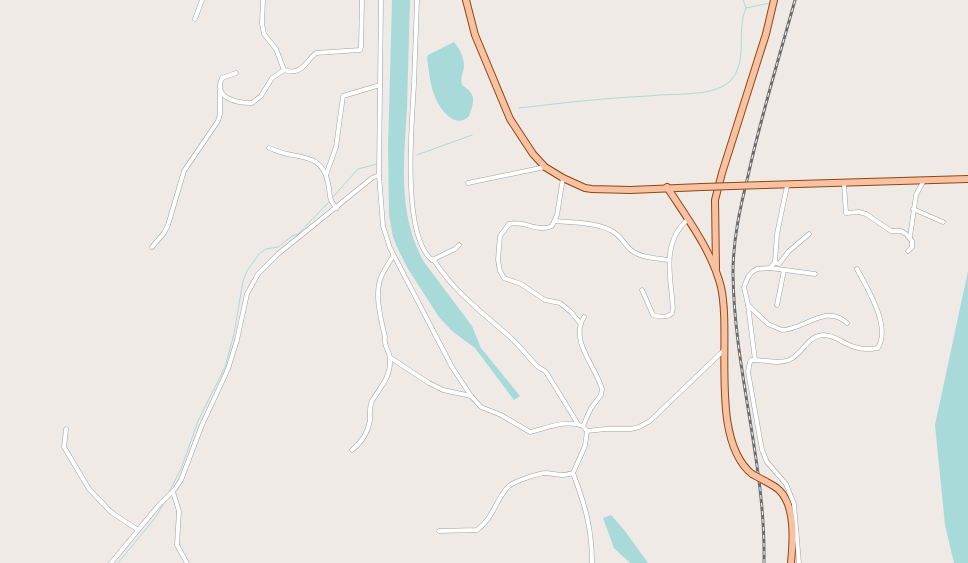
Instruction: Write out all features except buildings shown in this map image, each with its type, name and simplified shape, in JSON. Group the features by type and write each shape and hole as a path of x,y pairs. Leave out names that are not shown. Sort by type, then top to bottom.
{"main road":[{"path":"466,0 475,35 510,119 532,154 545,167 585,188 630,190 667,187 787,186 968,179"},
{"path":"716,272 715,200 741,110 753,79 774,3"},
{"path":"667,187 706,250 716,272 723,301 724,391 732,442 739,459 746,469 780,490 791,505 793,530 791,563"}],"street":[{"path":"195,19 202,0"},
{"path":"263,0 262,24 264,34 276,50 284,70"},
{"path":"220,91 228,99 240,103 252,103 261,96 272,78 284,70 293,72 300,70 314,54 360,50 362,0"},
{"path":"381,0 379,175 384,226 393,256 452,367 471,396 481,407 501,415 530,432 553,425 578,424 587,431 585,446 573,473 588,515 592,539 592,563"},
{"path":"417,0 411,148 412,204 419,239 425,252 434,260 446,278 511,338 539,369 546,372 577,419 578,424"},
{"path":"152,247 168,225 184,171 218,120 222,78 236,73"},
{"path":"326,174 336,147 343,96 380,86"},
{"path":"269,148 282,153 315,160 326,174 329,196 337,208"},
{"path":"468,183 545,167"},
{"path":"111,563 180,480 202,425 228,369 237,340 244,304 254,280 269,262 372,178 379,175"},
{"path":"563,178 555,221 552,226 544,229 520,223 509,224 500,236 498,260 500,271 504,278 521,284 545,300 566,306 580,323"},
{"path":"908,251 912,247 910,237 916,195 928,180"},
{"path":"844,184 846,213 859,212 866,214 884,228 901,231 910,237"},
{"path":"770,268 775,262 777,234 787,186"},
{"path":"913,209 943,222"},
{"path":"642,290 653,315 666,316 671,314 673,310 668,260 674,236 687,220"},
{"path":"555,221 584,223 607,229 619,235 631,250 637,254 668,260"},
{"path":"775,262 779,264 789,251 809,234"},
{"path":"434,260 455,249 458,245"},
{"path":"393,256 378,287 384,341 391,358 443,390 471,396"},
{"path":"755,360 744,287 748,276 757,269 770,268 815,274"},
{"path":"777,305 784,270"},
{"path":"799,563 791,505 786,484 767,462 762,450 748,372 750,362 755,360 782,362 793,358 811,339 822,335 837,337 847,344 860,348 878,348 883,334 880,319 857,270"},
{"path":"748,305 768,324 782,330 824,316 837,316 847,323"},
{"path":"583,426 591,408 601,395 602,389 580,341 580,323 584,317"},
{"path":"587,431 606,429 631,430 650,421 723,351"},
{"path":"352,450 359,444 367,430 371,403 386,379 391,358"},
{"path":"66,429 64,446 89,489 106,507 138,530"},
{"path":"439,531 477,530 490,517 510,485 538,474 560,475 573,473"},
{"path":"169,495 179,511 176,545 187,563"}],"water":[{"path":"392,0 410,0 404,186 406,206 415,244 424,262 472,326 481,348 520,396 514,400 475,348 452,331 439,317 408,269 393,237 389,215 388,147"},
{"path":"454,42 464,62 461,79 462,85 470,92 473,98 469,116 459,121 449,117 437,102 432,88 427,58 428,55"},
{"path":"968,271 968,563 954,563 945,525 935,425"},
{"path":"611,515 648,563 630,563 614,548 603,518"}],"waterway":[{"path":"743,0 746,8 770,3"},
{"path":"519,108 600,99 712,91 729,82 737,71 740,63 742,26 746,8"},
{"path":"417,155 472,135"},
{"path":"332,198 358,169 377,164"},
{"path":"169,492 181,469 198,421 225,367 234,334 243,281 247,271 259,254 266,249 278,247 292,236 298,234 330,201"},
{"path":"118,563 155,518 167,498"}],"railway":[{"path":"764,563 760,490 739,346 733,261 742,200 764,109 795,0"}]}
